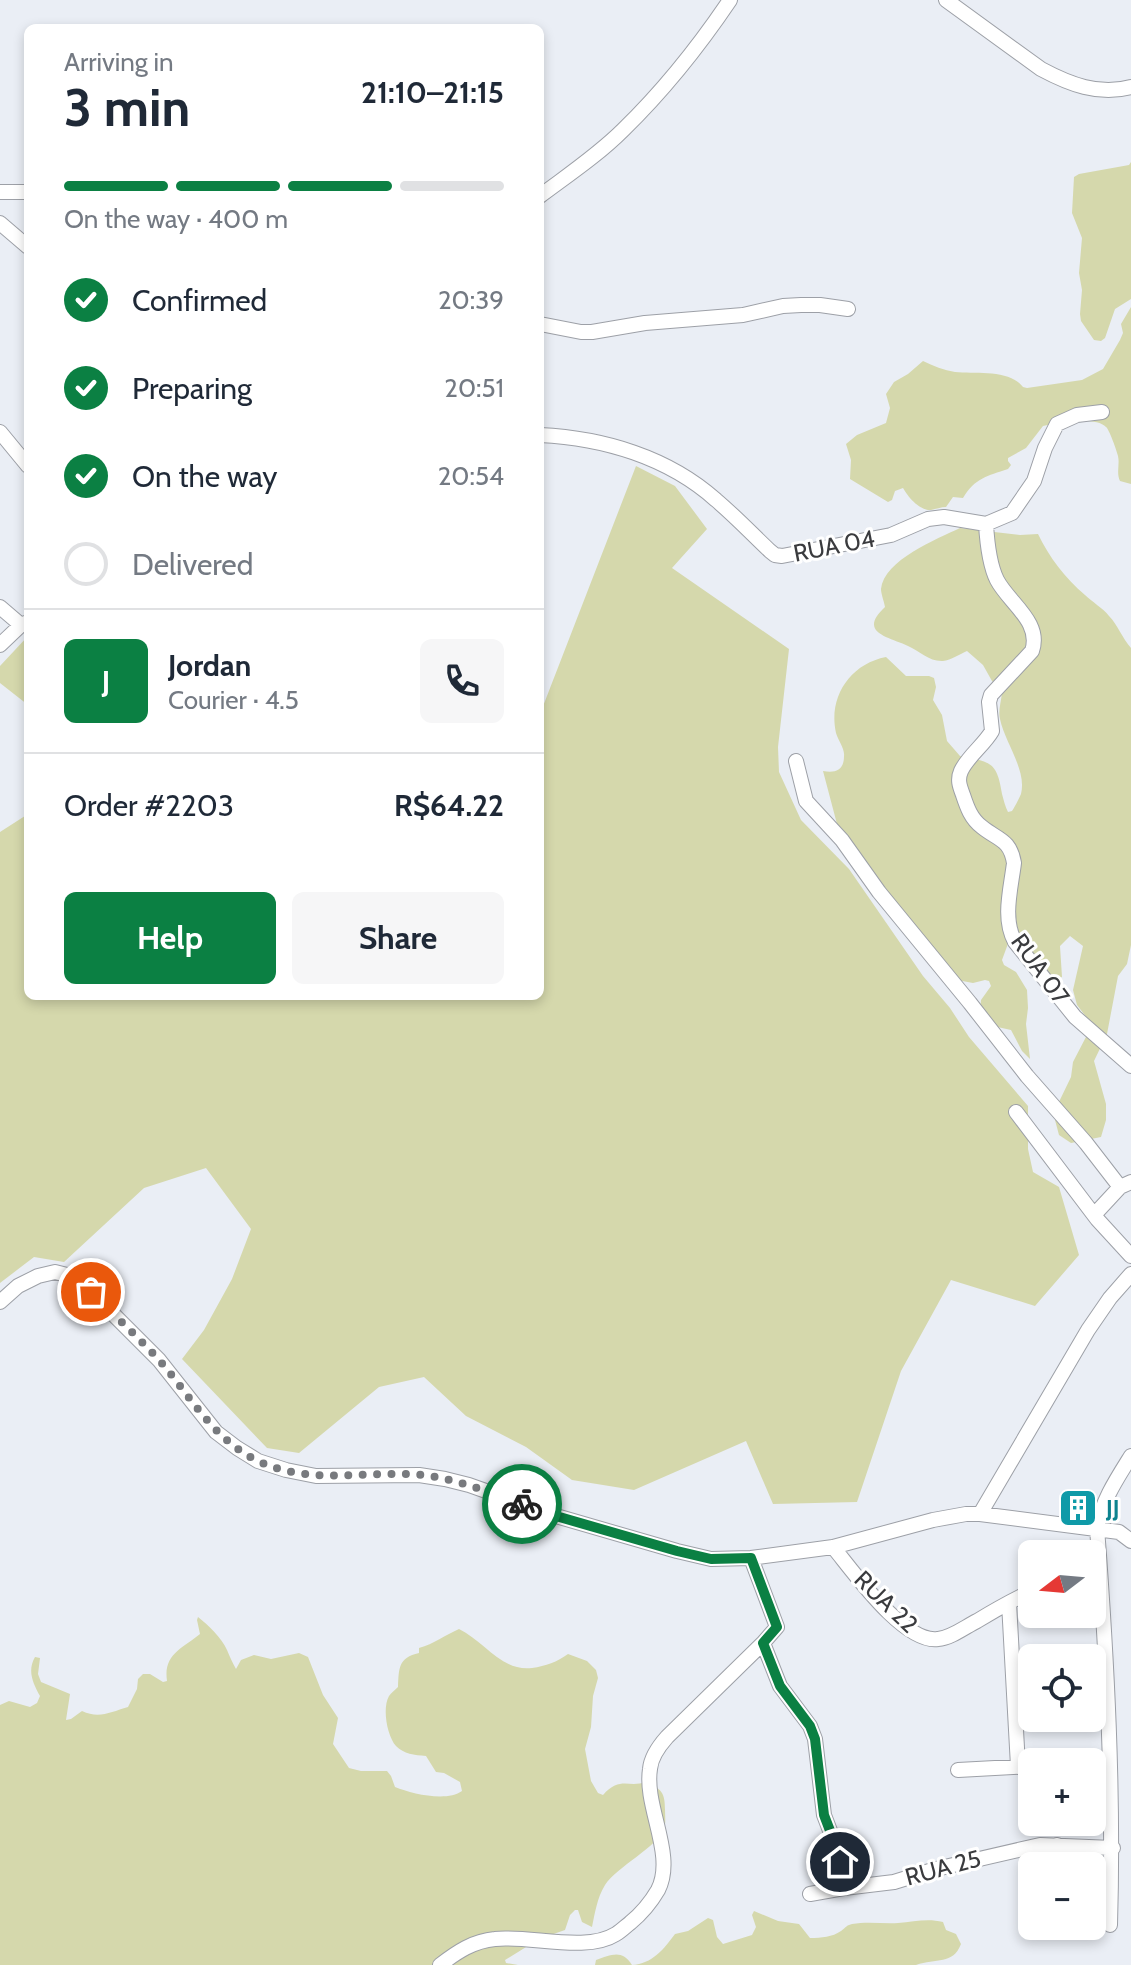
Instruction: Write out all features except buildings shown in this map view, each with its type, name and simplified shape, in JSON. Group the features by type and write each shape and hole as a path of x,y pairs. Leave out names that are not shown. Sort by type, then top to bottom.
{"street":[{"path":"544,193 622,131 672,75 730,0"},
{"path":"946,0 1058,78 1103,91 1131,87"},
{"path":"0,192 24,192"},
{"path":"0,223 24,244"},
{"path":"544,325 592,332 645,323 743,315 783,306 820,305 848,309"},
{"path":"986,524 1012,513 1034,481 1057,424 1077,415 1102,412"},
{"path":"0,432 24,461"},
{"name":"RUA 04","path":"544,435 566,436 633,451 657,461 714,498 775,555 891,535 928,519 944,517 986,524"},
{"name":"RUA 07","path":"986,524 995,577 1030,624 1035,642 1032,651 991,695 992,731 962,768 959,783 973,819 1005,841 1012,853 1014,863 1008,920 1015,942 1075,1017 1131,1066"},
{"path":"0,607 24,623 0,645"},
{"path":"796,761 806,801 842,840 879,892 1027,1076 1125,1184 1094,1215"},
{"path":"1016,1112 1094,1215 1131,1256"},
{"path":"0,1302 18,1286 38,1276 55,1272 71,1276 159,1360 216,1432 258,1461 316,1476 419,1475 445,1479 556,1516 711,1559 751,1558 833,1547 966,1514 1097,1528 1127,1535"},
{"path":"980,1514 1093,1323 1131,1274"},
{"path":"1097,1540 1100,1511 1131,1456"},
{"name":"RUA 22","path":"833,1547 879,1603 910,1632 924,1639 953,1634 1018,1598"},
{"path":"440,1965 458,1951 494,1939 600,1941 616,1934 641,1914 663,1876 663,1858 649,1782 650,1766 657,1749 777,1627 751,1558"},
{"path":"1009,1603 1023,1748"},
{"path":"1102,1628 1109,1710 1113,1848 1110,1925"},
{"path":"763,1643 780,1686 810,1726 815,1739 824,1815 837,1849 844,1888"},
{"path":"958,1770 1018,1766"},
{"name":"RUA 25","path":"810,1894 894,1882 1040,1845 1113,1848"},
{"path":"1056,1852 1057,1845"}],"green space":[{"path":"1131,162 1131,299 1115,309 1105,338 1094,340 1081,321 1080,314 1082,238 1072,213 1074,177"},
{"path":"1131,307 1131,484 1120,481 1118,456 1107,429 1101,424 1085,421 1043,426 1026,448 1008,458 1011,465 1008,469 982,479 963,498 953,497 946,507 923,508 903,488 895,491 888,502 850,479 851,460 846,444 857,435 886,423 890,408 886,394 894,382 923,361 955,372 1009,377 1027,388 1082,380 1103,369 1120,340 1123,333 1121,324"},
{"path":"636,466 675,486 707,529 672,568 789,649 778,747 779,772 801,820 849,869 969,1037 1028,1106 1028,1149 1033,1172 1059,1187 1079,1255 1035,1306 951,1280 901,1371 857,1502 773,1504 746,1441 634,1490 572,1480 526,1447 466,1416 424,1377 379,1387 299,1453 267,1448 182,1359 204,1330 232,1279 251,1229 206,1168 144,1188 64,1262 34,1257 0,1283 0,832 24,817 24,1000 544,1000 544,704"},
{"path":"960,528 1038,534 1064,574 1107,613 1131,648 1131,945 1127,964 1118,976 1107,1034 1094,1061 1106,1104 1101,1137 1071,1143 1059,1135 1055,1120 1057,1106 1071,1077 1073,1062 1087,1035 1087,1018 1077,1005 1073,990 1083,946 1070,936 1060,946 1062,977 1048,983 1009,941 1002,960 1004,965 1016,972 1027,990 1026,1024 1030,1059 1011,1030 993,1026 980,1014 981,1000 991,986 989,981 973,983 957,980 842,843 823,771 838,770 844,761 834,720 835,707 844,684 862,667 886,657 906,676 934,678 936,687 933,700 942,715 947,741 960,756 990,765 998,775 1008,812 1016,805 1021,794 1021,776 1000,719 1002,693 983,665 967,651 946,660 934,660 885,637 875,628 877,616 885,607 881,589 891,569 926,544"},
{"path":"24,640 24,702 0,683 0,666"},
{"path":"198,1617 222,1641 236,1669 241,1660 254,1655 271,1659 299,1653 308,1657 323,1695 338,1718 333,1744 349,1768 387,1771 395,1787 429,1796 448,1796 462,1791 460,1782 436,1772 426,1756 399,1749 390,1736 386,1722 387,1701 398,1687 403,1661 419,1653 419,1648 459,1629 502,1661 521,1668 547,1665 568,1654 587,1661 596,1670 598,1678 585,1749 591,1781 598,1793 603,1795 619,1784 646,1782 656,1787 664,1799 664,1829 654,1842 605,1885 592,1927 582,1922 578,1910 575,1910 565,1930 539,1939 505,1960 506,1963 518,1965 0,1965 0,1705 9,1701 30,1707 37,1703 40,1696 31,1672 35,1657 40,1658 38,1674 41,1682 70,1694 66,1720 82,1711 100,1715 128,1707 137,1689 138,1679 143,1674 167,1681 171,1658 200,1634"},
{"path":"754,1911 778,1921 799,1924 810,1938 830,1936 858,1923 937,1921 943,1922 946,1930 956,1934 961,1944 949,1958 916,1965 632,1965 651,1959 675,1934 688,1931 708,1918 713,1920 717,1937 723,1944 752,1935 756,1927 752,1915"},
{"path":"620,1955 632,1965 595,1965 596,1960"}],"way so far":[{"path":"91,1292 159,1360 216,1432 258,1461 316,1476 419,1475 445,1479 522,1504"}],"place":[{"name":"JJ","path":"1078,1508"}],"route":[{"path":"522,1504 677,1551 711,1559 751,1558 777,1627 763,1643 780,1686 810,1726 815,1739 824,1815 840,1862"}]}
